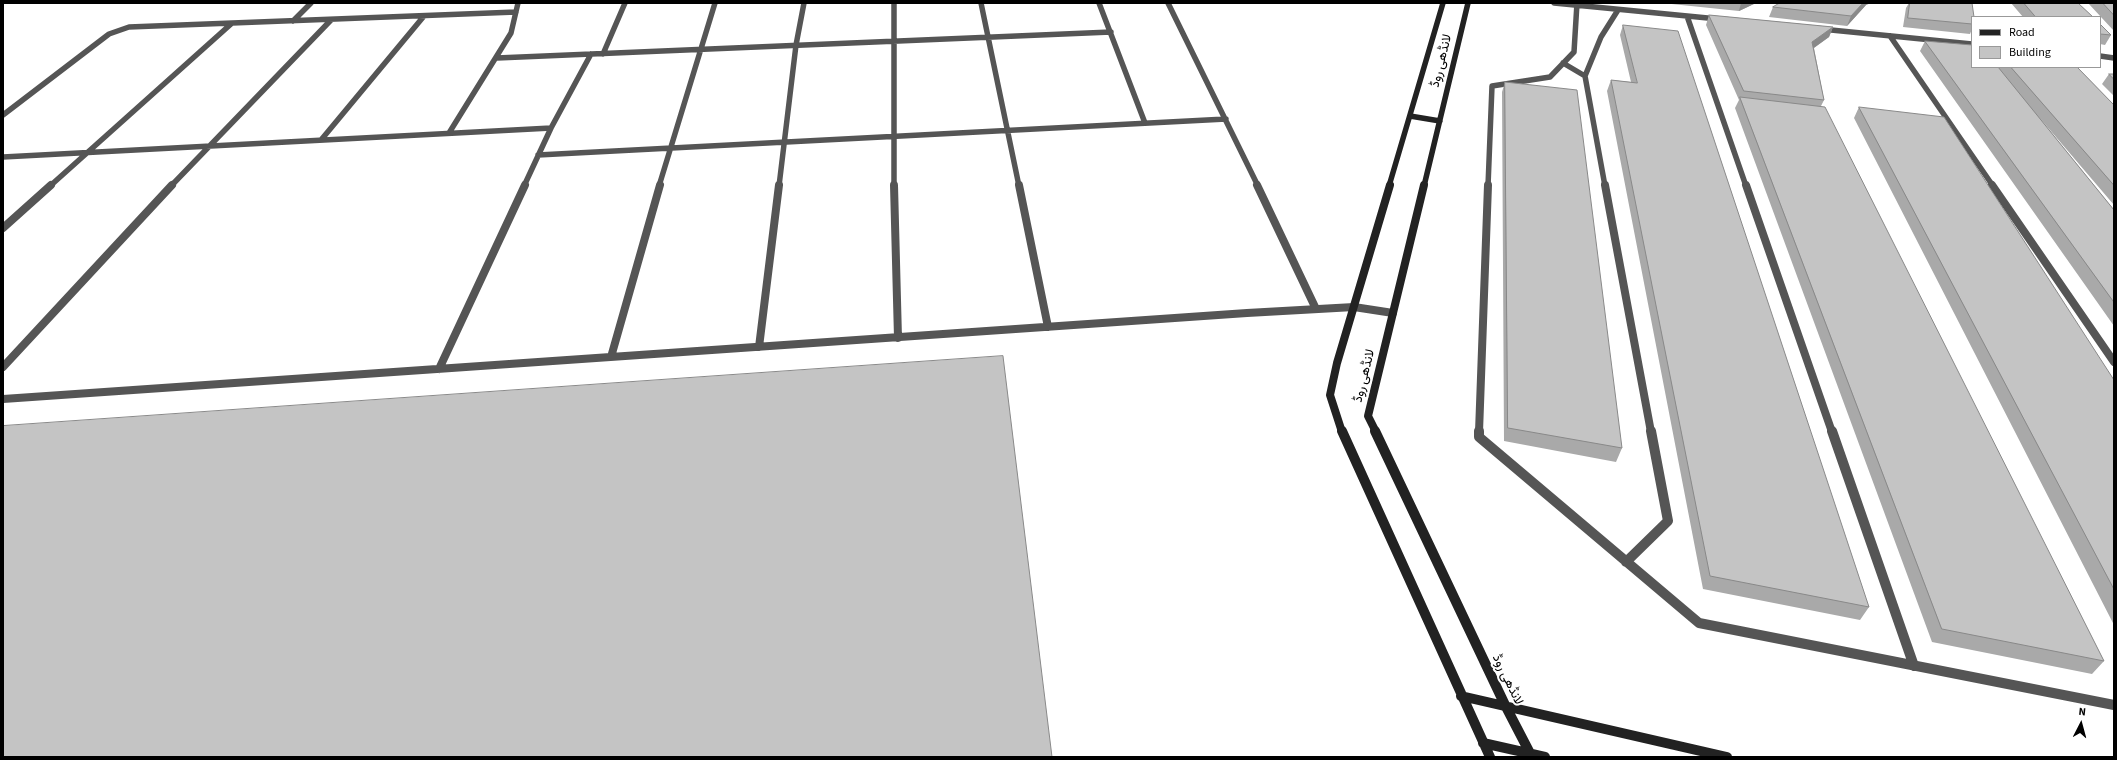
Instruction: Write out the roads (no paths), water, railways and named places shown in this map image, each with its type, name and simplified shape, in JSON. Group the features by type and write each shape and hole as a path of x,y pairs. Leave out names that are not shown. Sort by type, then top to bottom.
{"main road":[{"name":"لانڈھی روڈ","path":"1443,3 1354,307 1330,395 1342,432 1490,757"},
{"name":"لانڈھی روڈ","path":"1468,3 1368,416 1505,705 1531,754"},
{"path":"1410,116 1440,121"},
{"path":"1461,696 1727,757"},
{"path":"1483,743 1545,757"}],"street":[{"path":"293,21 311,3"},
{"path":"449,133 497,58 511,33 518,3"},
{"path":"602,54 625,3"},
{"path":"611,358 670,148 715,3"},
{"path":"759,347 796,45 804,3"},
{"path":"894,3 893,136 898,338"},
{"path":"982,3 1048,328"},
{"path":"1099,3 1145,123"},
{"path":"1168,3 1226,119 1316,309"},
{"path":"1554,3 1577,4 1618,10 1726,20"},
{"path":"1577,4 1574,52 1550,77 1492,86 1478,437 1699,623 2114,706"},
{"path":"1618,10 1601,37 1593,60 1585,76 1668,521 1626,562"},
{"path":"3,115 109,34 118,30 129,28 516,12"},
{"path":"320,140 424,16"},
{"path":"1687,16 1914,666"},
{"path":"3,367 208,146 331,20"},
{"path":"3,228 231,24"},
{"path":"1812,28 1971,44"},
{"path":"497,58 1111,32"},
{"path":"1890,36 2114,362"},
{"path":"439,369 551,128 591,54"},
{"path":"2101,56 2114,58"},
{"path":"1563,63 1585,76"},
{"path":"538,155 1226,119"},
{"path":"3,157 551,128"},
{"path":"3,399 1316,309 1354,307 1393,313"}]}
